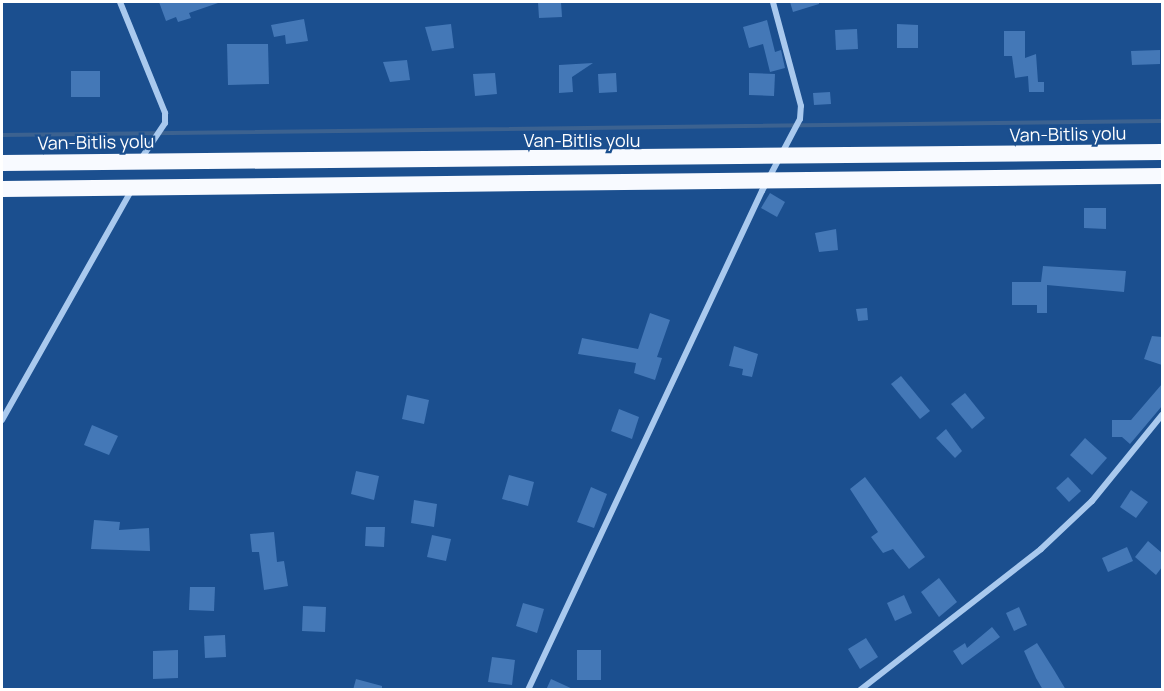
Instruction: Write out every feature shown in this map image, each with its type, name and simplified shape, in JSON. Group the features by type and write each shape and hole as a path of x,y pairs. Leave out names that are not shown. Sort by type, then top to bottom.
{"highway":[{"name":"Van-Bitlis yolu","path":"2,163 1162,152"},
{"path":"2,189 1162,176"}],"street":[{"path":"120,2 165,113 165,123 140,161"},
{"path":"528,690 778,157 800,118 801,106 773,2"},
{"path":"2,420 133,188"},
{"path":"860,690 1041,549 1092,501 1162,415"}],"building":[{"path":"159,2 218,3 189,13 191,18 178,22 176,17 166,21"},
{"path":"538,2 561,2 562,17 539,18"},
{"path":"790,2 819,2 819,4 793,12"},
{"path":"304,19 308,41 286,44 285,35 274,37 271,25"},
{"path":"767,20 775,52 781,50 785,68 770,72 763,44 749,48 743,27"},
{"path":"451,24 454,48 432,51 425,27"},
{"path":"897,24 918,25 918,48 897,48"},
{"path":"857,29 858,49 836,50 835,30"},
{"path":"1004,31 1025,31 1025,58 1036,54 1038,82 1044,82 1044,92 1029,92 1028,76 1015,78 1012,56 1004,56"},
{"path":"227,44 268,44 269,84 228,85"},
{"path":"1160,50 1160,64 1132,65 1131,51"},
{"path":"407,60 410,80 390,82 383,62"},
{"path":"593,63 572,77 573,92 559,93 559,65"},
{"path":"71,71 100,71 100,97 71,97"},
{"path":"495,73 497,94 475,96 473,74"},
{"path":"616,73 617,92 599,93 598,74"},
{"path":"749,73 775,74 774,96 749,95"},
{"path":"830,92 831,104 814,105 813,93"},
{"path":"770,193 785,202 777,217 761,208"},
{"path":"1084,208 1106,208 1106,229 1084,228"},
{"path":"836,229 838,250 819,252 815,233"},
{"path":"1043,266 1126,271 1124,292 1047,285 1047,313 1037,313 1037,305 1012,305 1012,282 1041,282"},
{"path":"867,308 868,320 858,321 856,309"},
{"path":"650,313 670,320 657,357 662,358 655,380 634,373 636,363 578,354 582,338 638,349"},
{"path":"1152,336 1162,337 1162,365 1144,359"},
{"path":"734,346 758,354 752,377 742,375 743,369 729,366"},
{"path":"901,376 930,411 920,419 891,384"},
{"path":"1162,384 1162,406 1130,444 1122,437 1112,437 1112,420 1131,420"},
{"path":"965,393 985,418 972,429 951,404"},
{"path":"407,395 429,400 424,424 402,419"},
{"path":"619,409 639,417 632,439 611,431"},
{"path":"92,425 118,436 109,455 84,445"},
{"path":"946,429 962,451 955,458 936,438"},
{"path":"1085,438 1107,458 1092,475 1070,455"},
{"path":"356,471 379,476 374,500 351,494"},
{"path":"509,475 534,482 528,506 502,499"},
{"path":"865,477 925,557 909,569 893,549 883,553 871,537 878,532 850,489"},
{"path":"1068,477 1081,491 1069,502 1056,488"},
{"path":"591,487 607,494 594,528 577,522"},
{"path":"1131,490 1148,502 1136,518 1120,507"},
{"path":"414,500 437,504 434,527 411,523"},
{"path":"94,520 120,522 119,530 149,528 150,551 91,549"},
{"path":"366,527 385,527 384,547 365,546"},
{"path":"274,532 277,562 284,561 288,586 264,590 259,552 252,552 250,534"},
{"path":"432,535 451,539 446,561 427,557"},
{"path":"1148,541 1162,553 1162,567 1156,575 1135,557"},
{"path":"1127,547 1133,561 1108,572 1102,558"},
{"path":"939,578 957,602 939,617 921,592"},
{"path":"190,587 215,587 214,611 189,610"},
{"path":"904,595 912,613 895,621 887,603"},
{"path":"523,603 544,609 537,633 516,626"},
{"path":"303,606 326,607 325,632 302,631"},
{"path":"1019,607 1027,625 1014,631 1006,613"},
{"path":"992,627 1000,637 962,665 953,651 965,643 967,648"},
{"path":"225,635 226,657 205,658 204,636"},
{"path":"866,638 878,657 860,669 848,649"},
{"path":"1037,643 1066,690 1043,690 1024,651"},
{"path":"178,650 178,678 153,679 153,651"},
{"path":"577,650 601,650 601,680 577,680"},
{"path":"492,657 515,660 512,685 488,682"},
{"path":"356,679 382,686 382,690 353,690"},
{"path":"551,679 575,690 546,690"}],"waterway":[{"path":"2,135 1162,121"}]}
